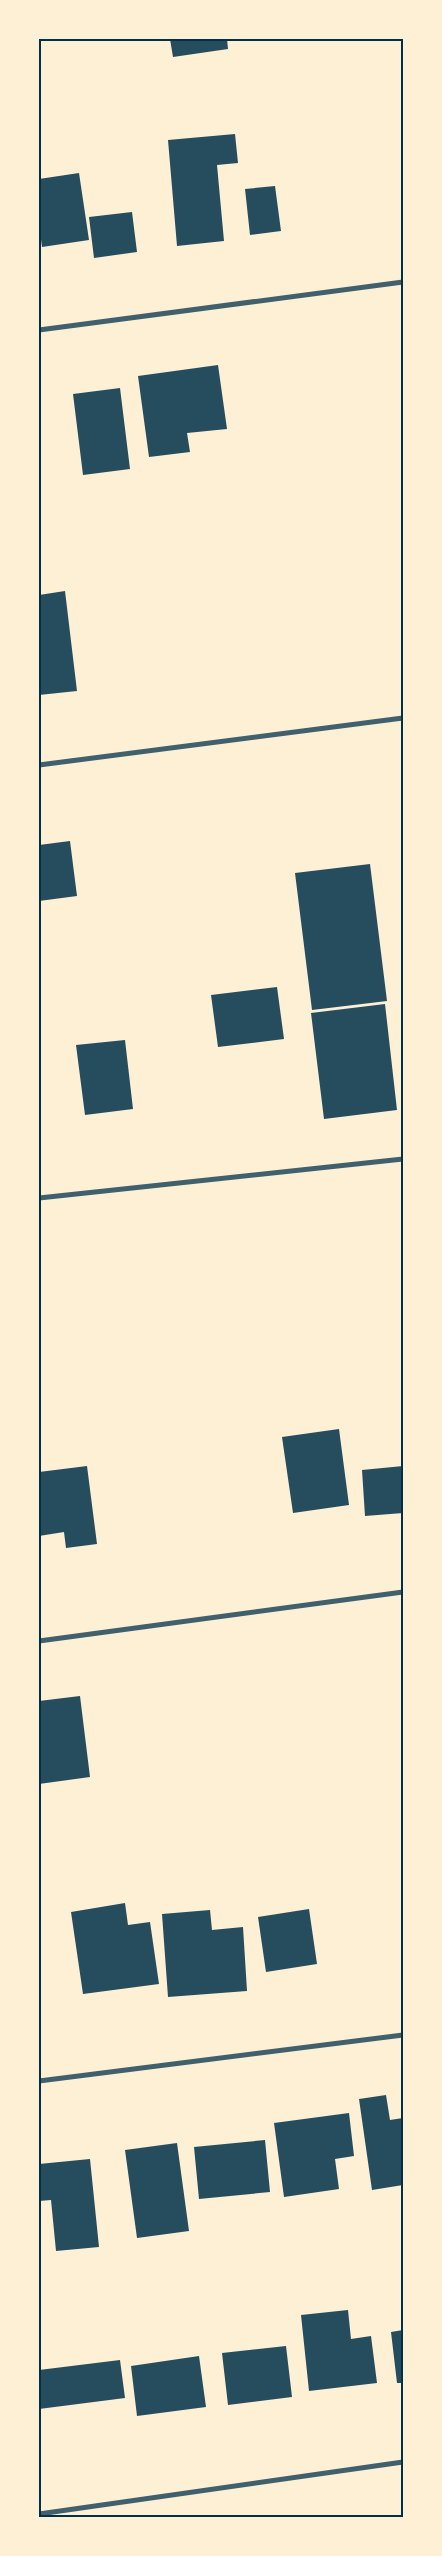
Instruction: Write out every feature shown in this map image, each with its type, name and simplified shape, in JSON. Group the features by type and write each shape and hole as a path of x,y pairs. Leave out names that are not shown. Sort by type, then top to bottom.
{"street":[{"path":"39,330 403,282"},
{"path":"39,765 403,718"},
{"path":"39,1198 403,1160"},
{"path":"39,1641 403,1592"},
{"path":"39,2080 403,2035"},
{"path":"39,2514 403,2462"}],"building":[{"path":"170,39 227,39 228,49 173,57"},
{"path":"235,134 238,163 217,165 224,241 177,246 168,140"},
{"path":"79,173 89,240 42,247 39,225 39,179"},
{"path":"275,186 281,231 250,235 245,189"},
{"path":"132,212 137,252 94,258 89,217"},
{"path":"218,365 227,429 187,433 190,452 149,457 138,376"},
{"path":"120,388 130,469 83,475 73,394"},
{"path":"65,591 77,691 39,695 39,595"},
{"path":"70,841 77,896 39,901 39,845"},
{"path":"370,864 387,1001 312,1010 295,873"},
{"path":"277,987 284,1039 218,1047 211,995"},
{"path":"385,1004 397,1110 324,1119 311,1013"},
{"path":"125,1040 133,1109 85,1115 76,1045"},
{"path":"339,1429 349,1505 293,1513 282,1437"},
{"path":"87,1466 97,1544 66,1548 64,1532 39,1536 39,1472"},
{"path":"403,1466 403,1513 365,1516 362,1470"},
{"path":"80,1696 90,1777 39,1784 39,1701"},
{"path":"125,1903 128,1925 150,1922 159,1984 83,1994 71,1912"},
{"path":"309,1909 317,1964 266,1972 258,1917"},
{"path":"210,1910 212,1930 243,1927 247,1991 168,1997 162,1914"},
{"path":"386,2095 390,2120 403,2118 403,2185 372,2190 359,2099"},
{"path":"349,2113 354,2156 335,2159 339,2189 284,2197 274,2123"},
{"path":"265,2140 270,2192 199,2199 194,2147"},
{"path":"177,2143 189,2231 137,2238 125,2150"},
{"path":"90,2159 99,2247 56,2251 51,2200 39,2201 39,2164"},
{"path":"348,2310 351,2339 371,2336 377,2383 309,2391 301,2315"},
{"path":"403,2330 403,2383 397,2383 391,2332"},
{"path":"286,2346 292,2397 228,2405 222,2353"},
{"path":"199,2356 206,2407 137,2416 131,2366"},
{"path":"120,2360 125,2398 39,2409 39,2370"}]}
